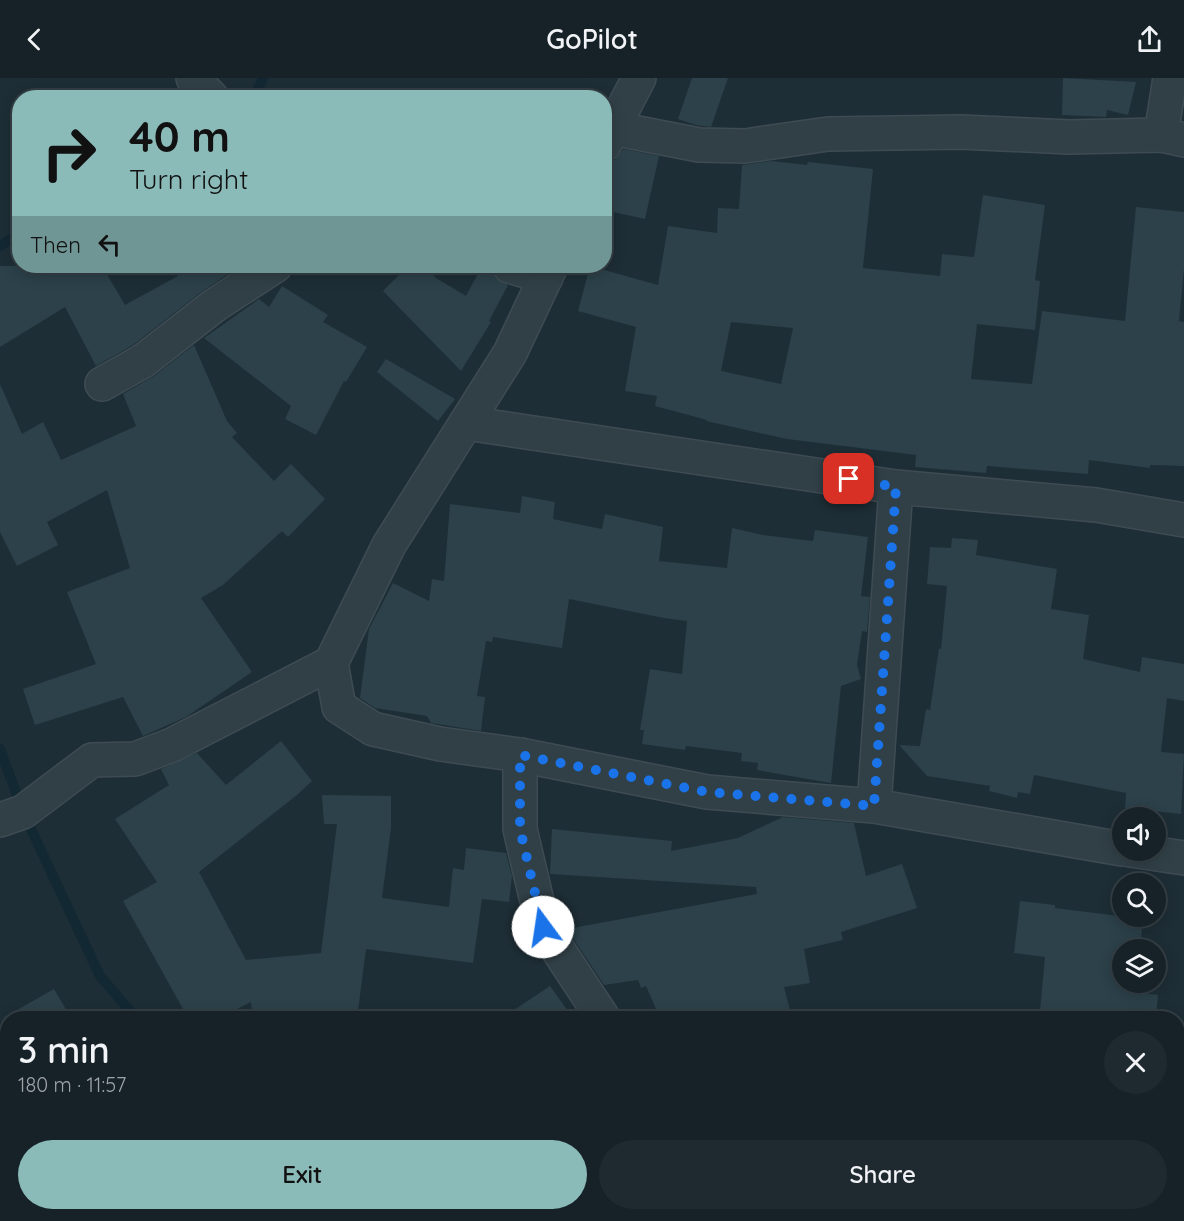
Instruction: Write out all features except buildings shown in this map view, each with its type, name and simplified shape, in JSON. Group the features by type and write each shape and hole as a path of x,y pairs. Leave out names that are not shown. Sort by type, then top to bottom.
{"street":[{"path":"193,78 204,90"},
{"path":"612,129 639,78"},
{"path":"612,136 699,145 745,146 828,134 961,132 1069,137 1173,137 1170,78"},
{"path":"102,384 143,361 215,305 264,273"},
{"path":"548,273 510,353 388,545 331,663 339,706 373,729 440,744 520,755 707,792 874,806 1112,847"},
{"path":"466,423 896,487 1096,505 1184,520"},
{"path":"874,806 896,487"},
{"path":"0,820 23,812 92,760 135,759 172,745 331,663"},
{"path":"520,755 520,829 543,927 598,1011"},
{"path":"1166,855 1184,858"}],"waterway":[{"path":"257,90 263,78"},
{"path":"0,246 12,238"},
{"path":"0,749 23,812 100,976 130,1011"}],"route":[{"path":"543,927 520,829 520,755 707,792 874,806 896,487 849,479"}]}
